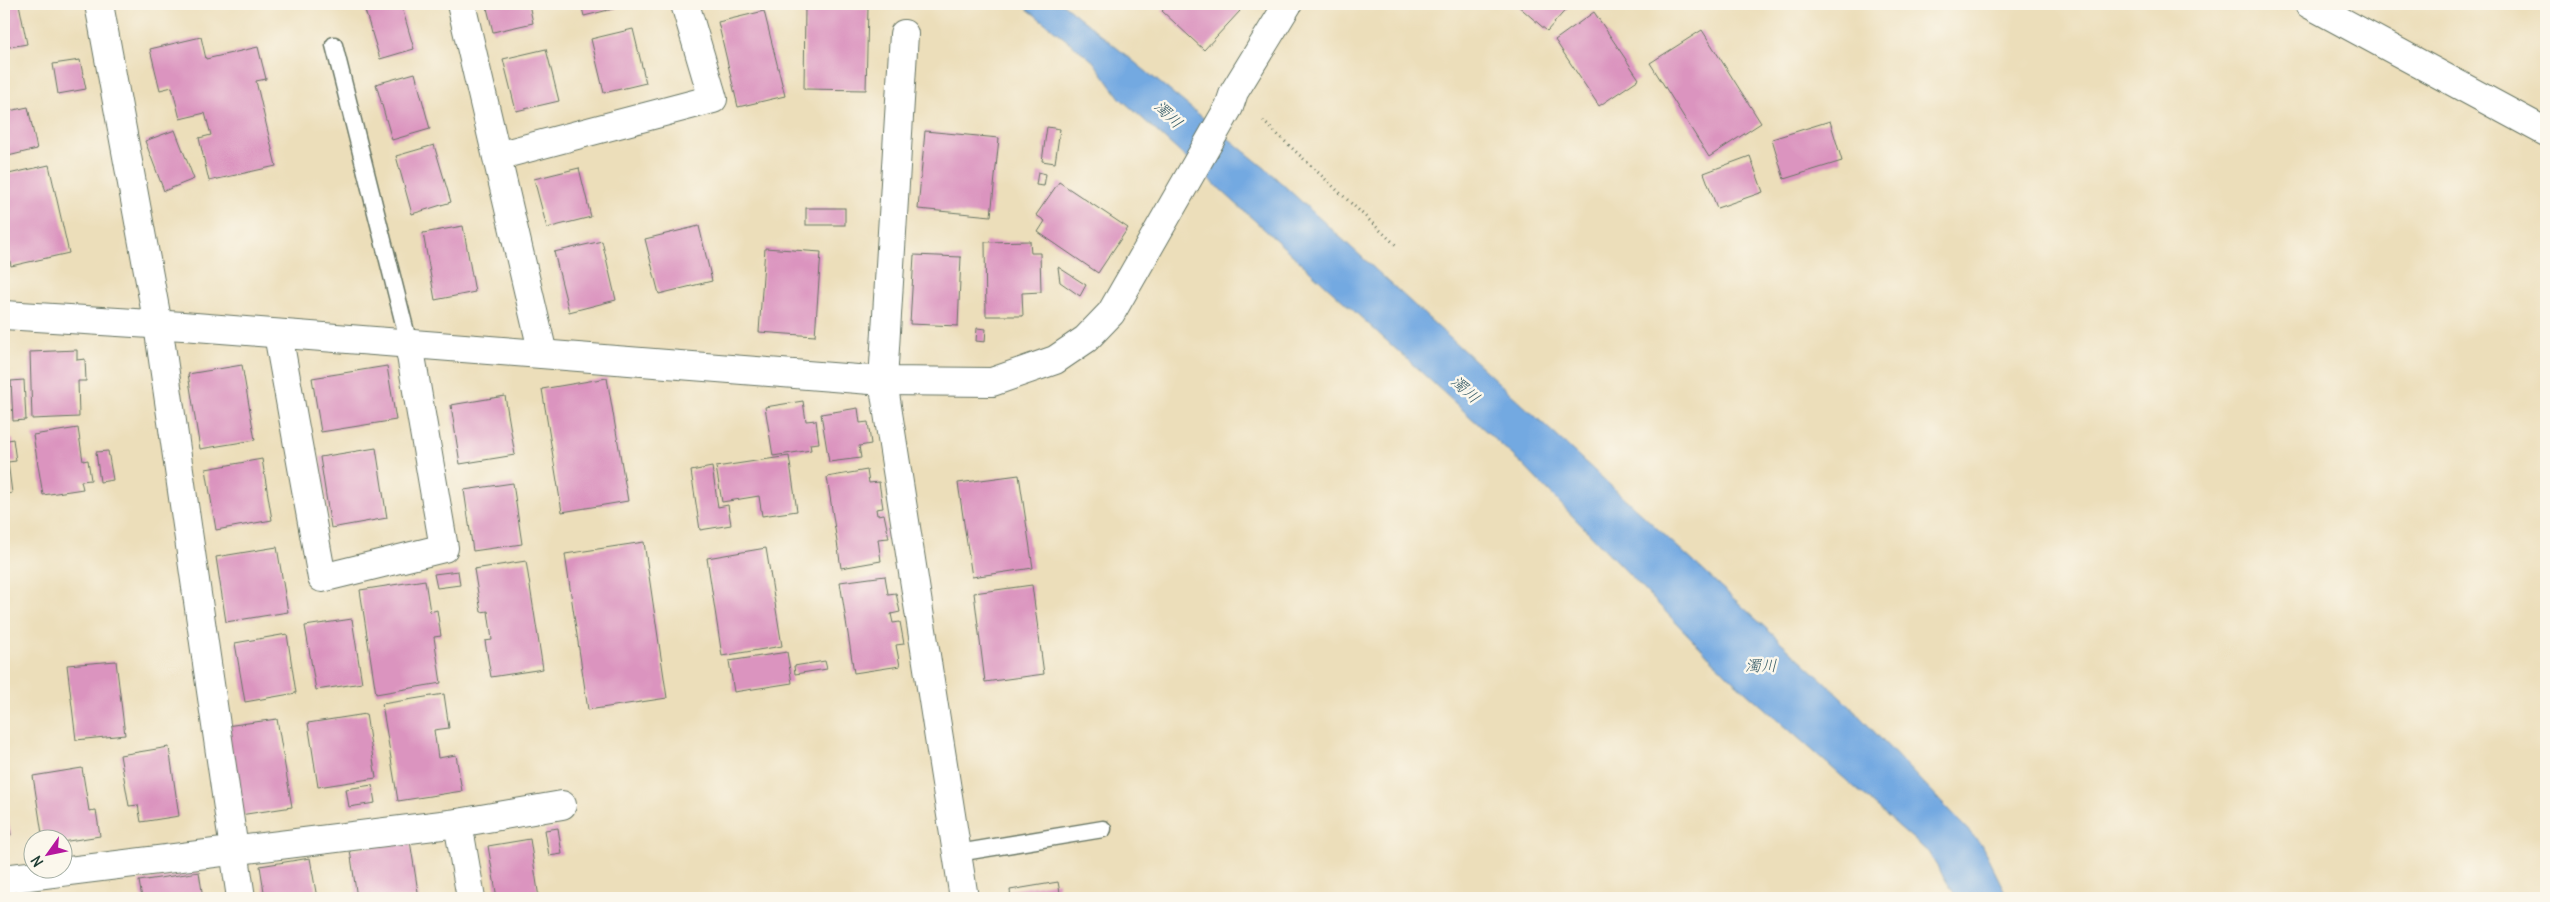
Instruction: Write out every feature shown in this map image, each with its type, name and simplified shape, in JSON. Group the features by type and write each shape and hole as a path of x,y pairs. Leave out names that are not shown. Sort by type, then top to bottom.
{"street":[{"path":"99,4 158,324 241,898"},
{"path":"461,4 543,354"},
{"path":"497,156 713,99 686,4"},
{"path":"4,314 158,324 883,381 992,382 1055,360 1086,340 1111,313 1231,99 1288,4"},
{"path":"2309,4 2546,132"},
{"path":"904,34 883,381 964,898"},
{"path":"278,334 322,578 444,548 409,344"},
{"path":"4,879 458,823 562,805"},
{"path":"458,823 471,898"}],"lane":[{"path":"334,45 409,344"},
{"path":"958,853 1103,829"}],"path":[{"path":"1231,99 1398,247"}],"water":[{"name":"濁川","path":"1021,4 1063,4 1266,169 1843,699 1981,844 2008,898 1957,898 1928,852 1729,677 1521,463 1120,98 1093,61"}],"building":[{"path":"4,4 19,4 27,44 4,48"},
{"path":"363,4 401,4 414,49 380,59"},
{"path":"486,4 529,4 533,23 493,32"},
{"path":"581,4 633,4 584,16"},
{"path":"1169,4 1233,4 1240,11 1204,50 1162,11"},
{"path":"1516,4 1566,4 1569,6 1547,31"},
{"path":"805,7 868,8 866,90 804,89"},
{"path":"764,11 785,96 738,107 718,22"},
{"path":"1594,12 1639,79 1599,106 1555,40"},
{"path":"633,29 646,83 604,93 591,39"},
{"path":"1702,30 1761,123 1709,157 1650,63"},
{"path":"201,37 206,59 258,47 266,79 256,81 276,166 209,181 199,138 211,135 205,113 180,119 172,87 160,90 150,49"},
{"path":"546,49 559,101 516,111 503,59"},
{"path":"80,60 86,89 58,94 53,64"},
{"path":"415,73 430,129 392,140 376,84"},
{"path":"28,107 37,149 4,157 4,112"},
{"path":"1830,121 1842,161 1784,179 1772,139"},
{"path":"1047,127 1060,129 1055,163 1042,161"},
{"path":"175,130 194,179 164,191 145,141"},
{"path":"925,131 999,138 991,216 918,209"},
{"path":"434,145 451,202 412,214 396,156"},
{"path":"1750,156 1763,192 1717,208 1704,173"},
{"path":"49,165 69,253 11,266 4,234 4,175"},
{"path":"579,168 591,217 547,228 534,179"},
{"path":"1038,172 1046,174 1044,186 1036,185"},
{"path":"1059,182 1128,228 1098,273 1038,232 1045,221 1036,215"},
{"path":"806,208 845,208 845,225 806,225"},
{"path":"463,226 475,292 435,300 423,233"},
{"path":"699,226 712,281 659,294 645,239"},
{"path":"602,241 616,300 569,312 554,252"},
{"path":"1030,241 1031,253 1040,253 1041,292 1022,293 1023,316 986,316 985,242"},
{"path":"765,248 821,252 815,336 759,332"},
{"path":"914,255 961,257 958,326 910,324"},
{"path":"1058,267 1086,285 1080,296 1060,282"},
{"path":"977,328 986,329 985,342 976,341"},
{"path":"77,350 77,360 85,359 86,381 78,381 79,417 32,419 30,352"},
{"path":"242,365 255,440 200,449 188,374"},
{"path":"387,366 396,420 321,432 312,378"},
{"path":"607,378 628,501 562,512 542,389"},
{"path":"24,380 26,420 13,421 11,381"},
{"path":"505,396 515,455 460,464 451,405"},
{"path":"803,401 806,421 816,420 819,443 810,444 811,450 773,456 765,407"},
{"path":"858,408 860,423 868,422 871,444 859,446 861,458 829,462 821,414"},
{"path":"78,428 83,461 88,460 91,480 81,481 83,489 43,495 33,435"},
{"path":"13,439 16,461 8,462 12,493 4,495 4,441"},
{"path":"376,448 387,518 331,528 320,457"},
{"path":"108,451 113,480 100,482 96,452"},
{"path":"789,456 797,511 762,516 759,496 722,502 716,467"},
{"path":"262,459 272,520 216,530 206,469"},
{"path":"712,467 718,507 728,505 731,525 700,530 691,471"},
{"path":"867,470 869,483 879,482 883,508 876,509 877,515 884,514 889,538 878,539 881,561 841,568 827,477"},
{"path":"1019,475 1033,568 972,577 958,483"},
{"path":"513,483 522,544 473,551 464,490"},
{"path":"644,542 667,698 588,710 565,554"},
{"path":"277,547 288,612 226,622 216,557"},
{"path":"766,548 782,646 722,656 707,558"},
{"path":"526,561 543,669 491,677 485,641 492,640 488,611 481,612 474,569"},
{"path":"458,571 460,585 437,588 434,574"},
{"path":"885,576 888,594 896,593 900,612 891,614 893,623 900,622 904,644 896,645 900,666 854,673 840,582"},
{"path":"425,580 430,612 437,610 441,636 434,637 441,683 376,694 360,590"},
{"path":"1032,585 1044,674 985,682 974,593"},
{"path":"352,619 362,683 316,690 305,626"},
{"path":"287,634 296,693 245,702 235,643"},
{"path":"787,652 792,683 734,692 729,661"},
{"path":"116,661 125,735 76,740 67,665"},
{"path":"825,661 827,669 795,674 794,666"},
{"path":"444,694 449,728 434,730 438,758 456,755 462,791 398,801 382,704"},
{"path":"366,714 376,778 318,787 308,723"},
{"path":"277,719 292,807 240,815 226,726"},
{"path":"169,747 179,816 141,822 138,805 129,806 120,755"},
{"path":"82,768 89,811 96,810 100,836 72,840 72,830 41,830 33,776"},
{"path":"372,785 375,803 349,807 346,789"},
{"path":"4,799 11,835 4,836"},
{"path":"558,828 562,854 549,856 545,830"},
{"path":"530,839 539,898 497,898 488,846"},
{"path":"410,841 419,898 357,898 350,850"},
{"path":"310,858 317,898 265,898 260,866"},
{"path":"199,872 203,898 142,898 139,881"},
{"path":"1058,882 1061,898 1011,898 1010,890"}]}
